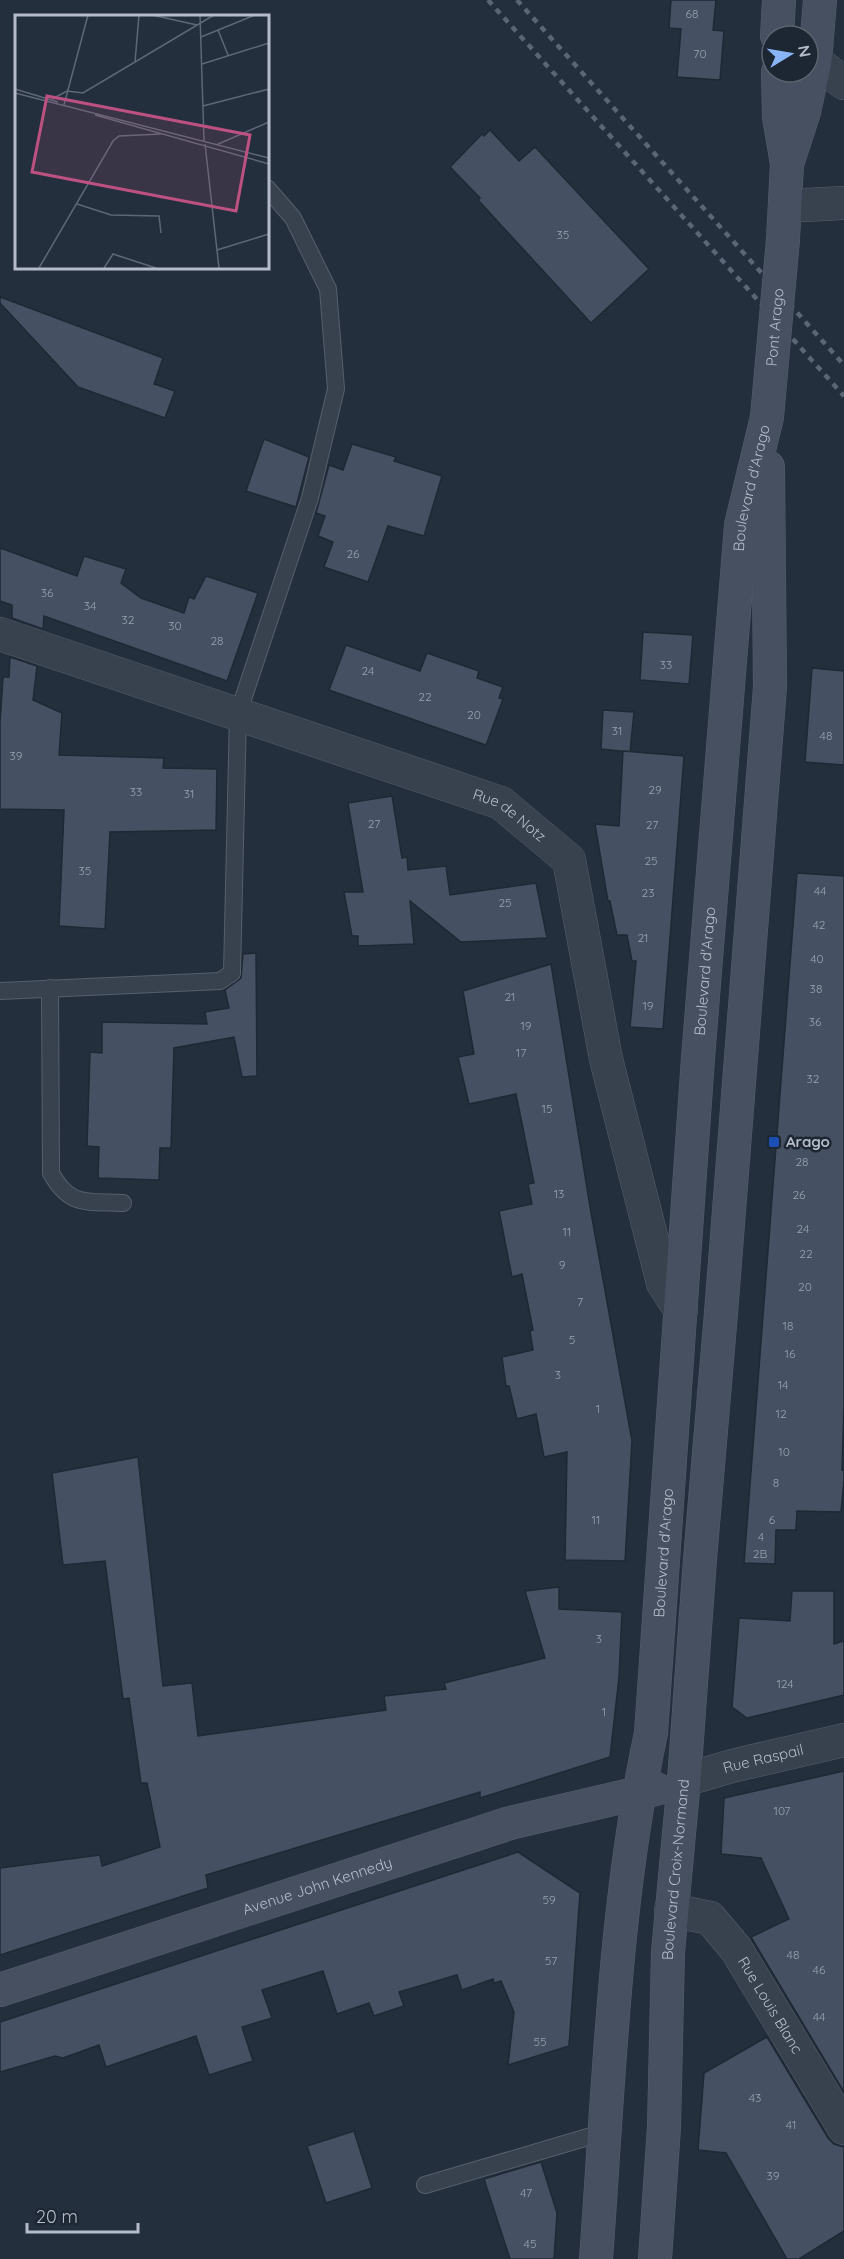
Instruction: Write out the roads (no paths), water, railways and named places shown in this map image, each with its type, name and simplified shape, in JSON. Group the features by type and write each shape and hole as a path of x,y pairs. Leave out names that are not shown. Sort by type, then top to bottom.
{"main road":[{"path":"777,24 778,0"},
{"path":"818,24 820,0"},
{"path":"778,84 779,117 787,164"},
{"path":"787,164 804,112 810,84"},
{"name":"Pont Arago","path":"767,417 783,239 787,164"},
{"name":"Boulevard d'Arago","path":"638,1794 651,1733 699,1046 741,525 767,417"},
{"name":"Boulevard d'Arago","path":"684,1780 770,687 767,417"},
{"path":"681,1311 721,1313"},
{"name":"Boulevard Croix-Normand","path":"638,1794 684,1780 668,1952 664,2127 655,2259"},
{"path":"596,2259 618,1944 638,1794"},
{"name":"Avenue John Kennedy","path":"0,1990 510,1823 638,1794"}],"street":[{"path":"820,65 844,83"},
{"path":"785,206 844,203"},
{"name":"Rue de Notz","path":"0,634 501,803 569,860 606,1059 663,1283 681,1311"},
{"name":"Rue Raspail","path":"684,1780 732,1766 844,1740"},
{"name":"Rue Louis Blanc","path":"671,1910 710,1918 736,1949 844,2128"}],"lane":[{"path":"0,992 220,981 232,973 238,714 310,498 336,389 328,289 293,218 268,189"},
{"path":"50,988 51,1173 58,1188 73,1200 123,1203"},
{"path":"425,2185 605,2132"}],"railway":[{"path":"488,0 844,396"},
{"path":"517,0 844,365"}],"place":[{"name":"Arago","path":"774,1142"}]}
